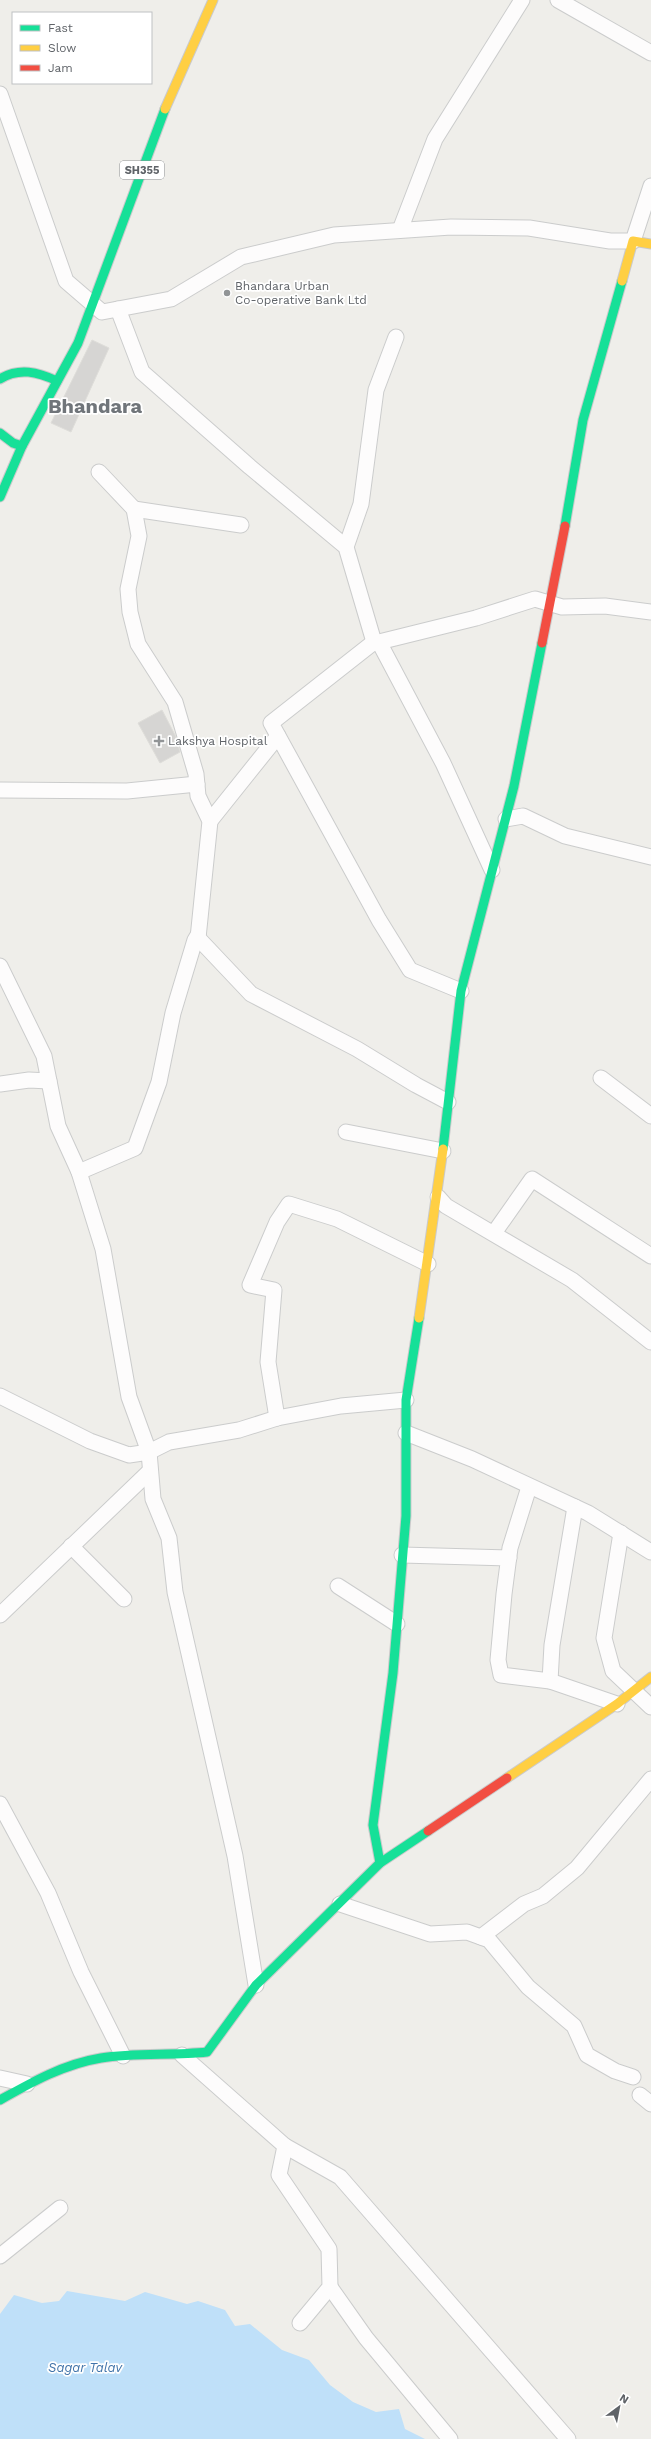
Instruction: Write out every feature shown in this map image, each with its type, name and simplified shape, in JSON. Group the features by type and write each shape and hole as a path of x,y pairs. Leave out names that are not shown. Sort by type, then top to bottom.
{"street":[{"name":"SH355","path":"0,497 22,446 78,343 160,122 213,0"},
{"path":"400,230 435,139 522,0"},
{"path":"558,0 651,53"},
{"path":"0,94 66,281 102,312 171,299 241,257 334,235 451,227 529,228 610,241 633,241 651,244"},
{"path":"380,1863 373,1825 397,1624 406,1516 406,1400 438,1197 461,991 506,819 550,604 582,420 633,241 651,186"},
{"path":"118,309 142,372 250,467 346,547 377,642 443,764 492,870"},
{"path":"346,547 361,504 376,390 396,337"},
{"path":"0,379 4,375 35,371 56,381"},
{"path":"0,433 13,443 22,446"},
{"path":"79,1172 135,1148 159,1082 173,1013 195,940 198,935 210,821 198,796 196,774 175,702 138,644 130,612 128,589 139,536 134,509 99,472"},
{"path":"134,509 241,525"},
{"path":"461,991 410,970 379,920 271,722 377,642 476,618 535,600 562,607 605,606 651,612"},
{"path":"210,821 278,736"},
{"path":"0,790 127,791 197,784"},
{"path":"506,819 522,816 565,836 651,857"},
{"path":"198,935 251,994 357,1049 416,1085 448,1102"},
{"path":"0,966 44,1056 58,1126 79,1172 102,1249 129,1397 149,1452 153,1499 169,1538 175,1592 186,1648 235,1856 256,1985"},
{"path":"601,1078 650,1112"},
{"path":"0,1084 29,1080 49,1081"},
{"path":"346,1132 443,1151"},
{"path":"494,1233 532,1179 651,1256"},
{"path":"438,1197 446,1206 572,1280 651,1342"},
{"path":"277,1418 268,1362 274,1290 250,1285 277,1222 289,1204 338,1219 428,1264"},
{"path":"0,1396 90,1441 129,1456 149,1452 169,1442 239,1430 277,1418 341,1406 406,1400"},
{"path":"406,1432 472,1459 529,1487 575,1507 651,1552"},
{"path":"0,1615 150,1471"},
{"path":"529,1487 509,1558 498,1660 501,1675 550,1681 617,1704"},
{"path":"550,1681 552,1645 575,1507"},
{"path":"621,1533 604,1638 613,1671 635,1690 651,1707"},
{"path":"71,1546 124,1599"},
{"path":"402,1555 509,1558"},
{"path":"338,1586 397,1624"},
{"path":"0,2100 27,2084 63,2067 100,2058 182,2055 207,2052 256,1985 380,1863 617,1704 651,1677"},
{"path":"481,1937 524,1904 543,1896 577,1868 651,1779"},
{"path":"0,1804 48,1893 81,1972 123,2056"},
{"path":"340,1904 430,1934 467,1932 489,1940 528,1987 574,2026 587,2055 615,2071 633,2077"},
{"path":"182,2055 286,2146 340,2177 568,2439"},
{"path":"0,2078 27,2084"},
{"path":"286,2146 278,2175 329,2250 330,2287 366,2338 450,2439"},
{"path":"0,2256 60,2208"},
{"path":"300,2323 330,2287"}],"water":[{"name":"Sagar Talav","path":"67,2291 125,2301 145,2292 187,2304 198,2301 225,2310 235,2326 250,2324 282,2350 309,2360 330,2385 353,2402 376,2412 399,2409 405,2429 425,2439 0,2439 0,2314 14,2295 42,2303 59,2301"}],"building":[{"path":"92,340 109,348 71,432 51,423"},
{"path":"162,710 175,735 180,752 160,763 138,723"}],"traffic: fast":[{"path":"0,433 13,443 22,446 78,343 165,109"},
{"path":"565,526 583,420 622,281"},
{"path":"0,379 14,373 28,372 43,375 57,381"},
{"path":"0,497 22,446"},
{"path":"443,1149 461,991 514,786 542,643"},
{"path":"380,1863 373,1825 393,1673 406,1516 406,1400 419,1318"},
{"path":"0,2100 49,2074 87,2061 127,2055 207,2052 256,1985 380,1863 428,1831"}],"traffic: slow":[{"path":"165,109 213,0"},
{"path":"622,281 633,241 651,244"},
{"path":"419,1318 443,1149"},
{"path":"507,1778 617,1704 651,1677"}],"traffic: jam":[{"path":"542,643 565,526"},
{"path":"428,1831 507,1778"}],"place":[{"name":"Bhandara Urban Co-operative Bank Ltd","path":"227,293"},
{"name":"Lakshya Hospital","path":"159,741"}],"district":[{"name":"Bhandara","path":"95,406"}]}
